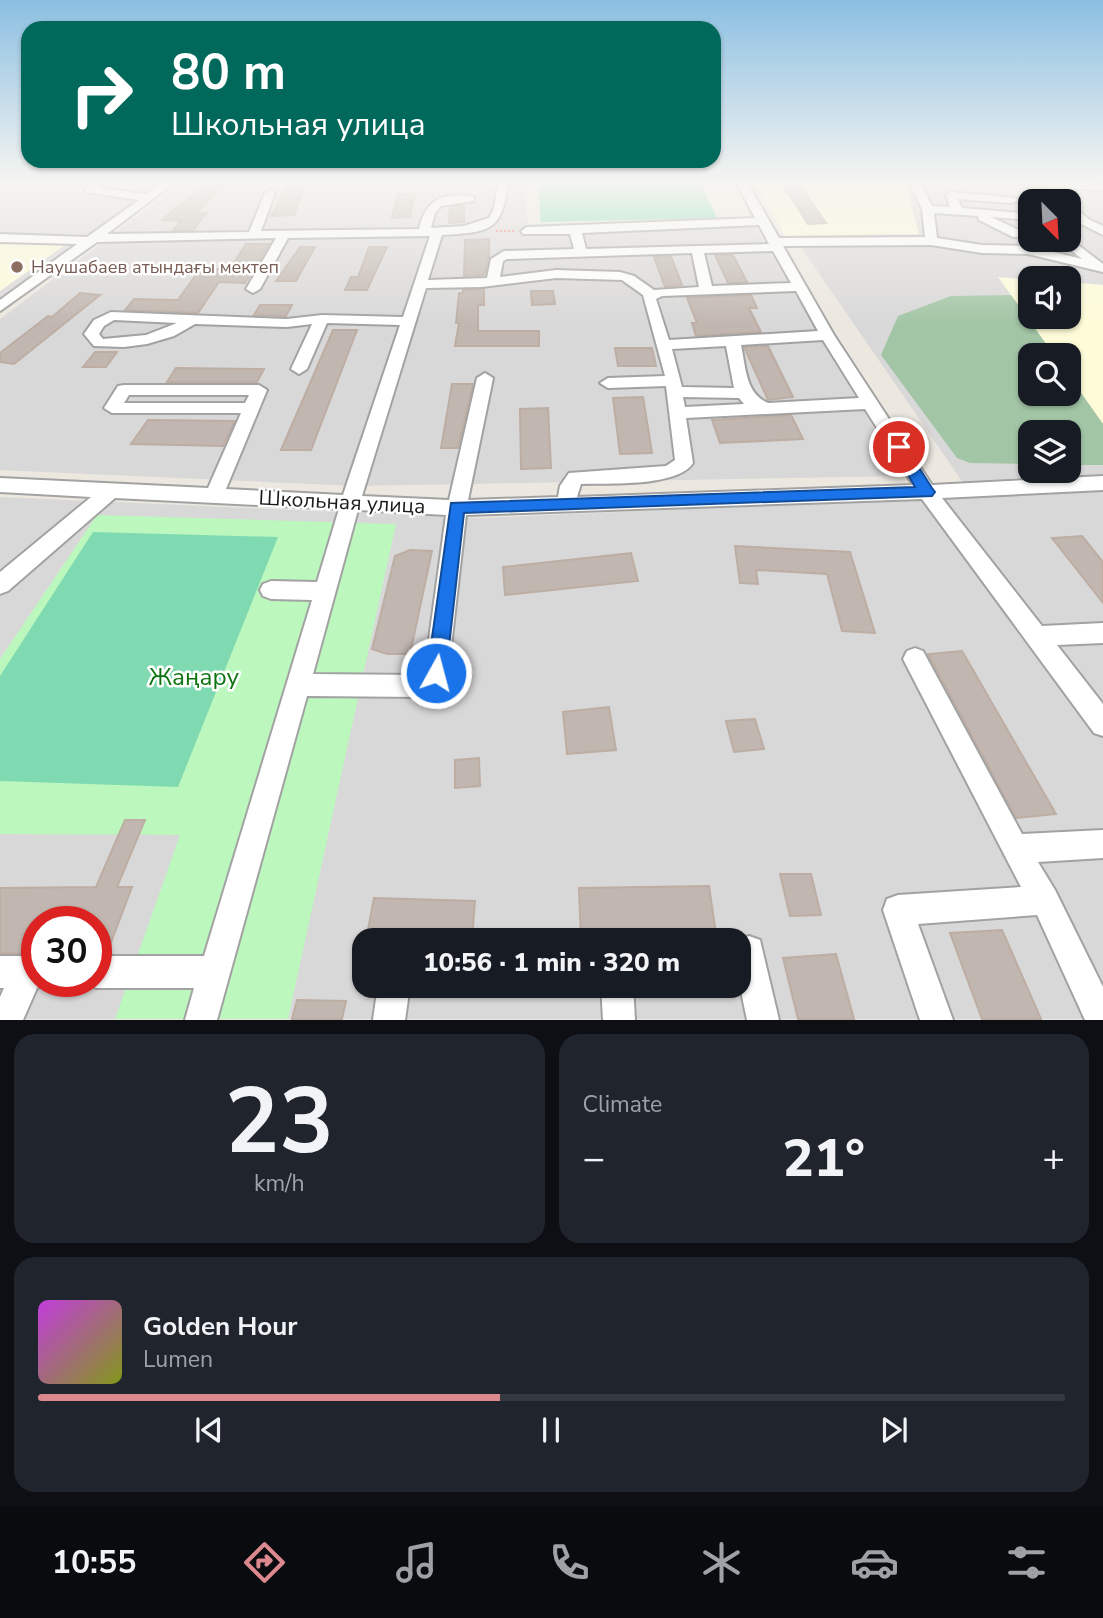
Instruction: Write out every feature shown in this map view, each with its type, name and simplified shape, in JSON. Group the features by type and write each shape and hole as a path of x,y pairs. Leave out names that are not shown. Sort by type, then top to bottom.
{"street":[{"path":"0,307 105,230"},
{"path":"254,235 256,230"},
{"path":"0,238 92,239 449,230"},
{"path":"575,230 581,253"},
{"path":"527,231 583,230"},
{"path":"768,230 827,335 927,492 1103,724"},
{"path":"931,230 932,241"},
{"path":"493,282 500,256 776,244 932,241 982,249 1018,230"},
{"path":"201,1020 350,504 421,284 430,232"},
{"path":"253,289 284,235"},
{"path":"697,249 706,290"},
{"path":"633,251 635,282 638,288 652,294 800,287"},
{"path":"1082,252 1101,267"},
{"path":"421,284 493,282 556,274 626,276 635,282"},
{"path":"566,504 569,486 576,478 670,472 684,463 674,387 649,299 652,294"},
{"path":"191,320 158,338 135,344 99,343 92,334 99,323 111,316 287,323 322,319 409,321"},
{"path":"299,369 322,319"},
{"path":"664,345 827,335"},
{"path":"733,341 743,394 751,402 766,408"},
{"path":"298,685 423,686 436,673 457,508 485,378"},
{"path":"608,383 743,394"},
{"path":"214,496 259,390 124,390 112,408 251,408"},
{"path":"678,413 871,403"},
{"name":"Школьная улица","path":"0,485 457,508 927,492 1103,483"},
{"path":"0,585 110,491"},
{"path":"271,590 325,591"},
{"path":"1037,636 1103,633"},
{"path":"915,659 1014,849 1045,900 1102,1020"},
{"path":"1014,849 1103,844"},
{"path":"937,1020 898,910 1045,900"},
{"path":"751,961 763,1020"},
{"path":"6,1020 21,972"},
{"path":"112,972 215,972"},
{"path":"389,1020 392,998"},
{"path":"618,998 619,1020"}],"shaded area":[{"path":"0,230 95,230 0,298"},
{"path":"119,230 757,230 902,476 355,486 0,470 0,319"},
{"path":"781,230 918,230 919,234 785,236"},
{"path":"789,230 1018,230 1018,252 1082,252 1082,230 1103,230 1103,1019 0,1019 0,497 478,518 973,497"},
{"name":"Наушабаев атындағы мектеп","path":"0,241 68,243 0,291"},
{"path":"998,277 1018,279 1018,305"},
{"path":"1081,283 1103,285 1103,424 1081,393 1081,343 1045,343 1035,329 1081,329"}],"green space":[{"path":"1011,295 1018,305 1018,329 1035,329 1045,343 1018,343 1018,406 1081,406 1081,393 1103,424 1103,465 1081,465 1081,420 1018,420 1018,464 970,463 957,458 881,355 898,316 951,296"},
{"name":"Жаңару","path":"97,515 396,524 288,1019 115,1019 180,835 0,834 0,659"},
{"path":"93,532 278,537 178,787 0,781 0,676"}],"building":[{"path":"489,239 489,258 484,275 464,276 465,240"},
{"path":"246,244 269,244 245,283 219,282 198,313 125,310 134,299 178,300 200,269 230,269"},
{"path":"300,247 315,247 296,281 276,281"},
{"path":"369,247 387,247 367,290 345,290 351,277 358,277"},
{"path":"715,255 733,255 747,282 728,283"},
{"path":"671,256 682,285 665,287 654,257"},
{"path":"484,289 484,305 478,305 478,331 539,331 539,346 455,346 459,323 456,323 459,293 463,293 463,290"},
{"path":"531,291 553,291 555,304 532,305"},
{"path":"80,293 100,295 14,364 0,362 0,353 48,316 52,317"},
{"path":"751,295 757,308 749,308 761,332 696,336 692,323 697,323 687,298"},
{"path":"260,305 292,305 286,316 254,315"},
{"path":"333,330 357,330 311,450 281,450"},
{"path":"768,346 793,397 768,400 744,347"},
{"path":"615,348 652,348 656,366 618,366"},
{"path":"95,352 117,352 106,367 83,367"},
{"path":"176,368 264,369 257,382 167,382"},
{"path":"452,384 473,384 458,448 441,448"},
{"path":"643,397 652,453 620,454 613,398"},
{"path":"548,408 551,468 521,469 520,409"},
{"path":"791,415 803,439 720,443 712,420"},
{"path":"148,420 235,421 223,446 131,444"},
{"path":"1082,536 1103,562 1103,603 1052,538"},
{"path":"735,546 850,552 875,633 842,631 827,574 756,570 758,584 740,583"},
{"path":"410,550 432,551 410,654 387,654 372,649 395,556"},
{"path":"631,553 638,581 505,595 503,567"},
{"path":"962,651 1056,814 1016,818 928,654"},
{"path":"609,707 616,750 567,754 563,712"},
{"path":"755,719 764,749 734,752 726,721"},
{"path":"479,758 480,786 455,788 455,760"},
{"path":"125,820 145,820 117,887 132,887 112,940 112,906 21,906 21,953 0,953 0,888 96,887"},
{"path":"780,874 811,874 821,915 790,916"},
{"path":"709,886 715,928 581,928 579,888"},
{"path":"374,898 475,901 473,928 368,928"},
{"path":"1002,930 1041,1019 982,1019 950,933"},
{"path":"836,954 854,1019 798,1019 783,958"},
{"path":"297,1000 346,1001 342,1019 292,1019"}],"place":[{"name":"Наушабаев атындағы мектеп","path":"17,267"}],"route":[{"path":"436,673 457,508 927,492 899,447"}]}
